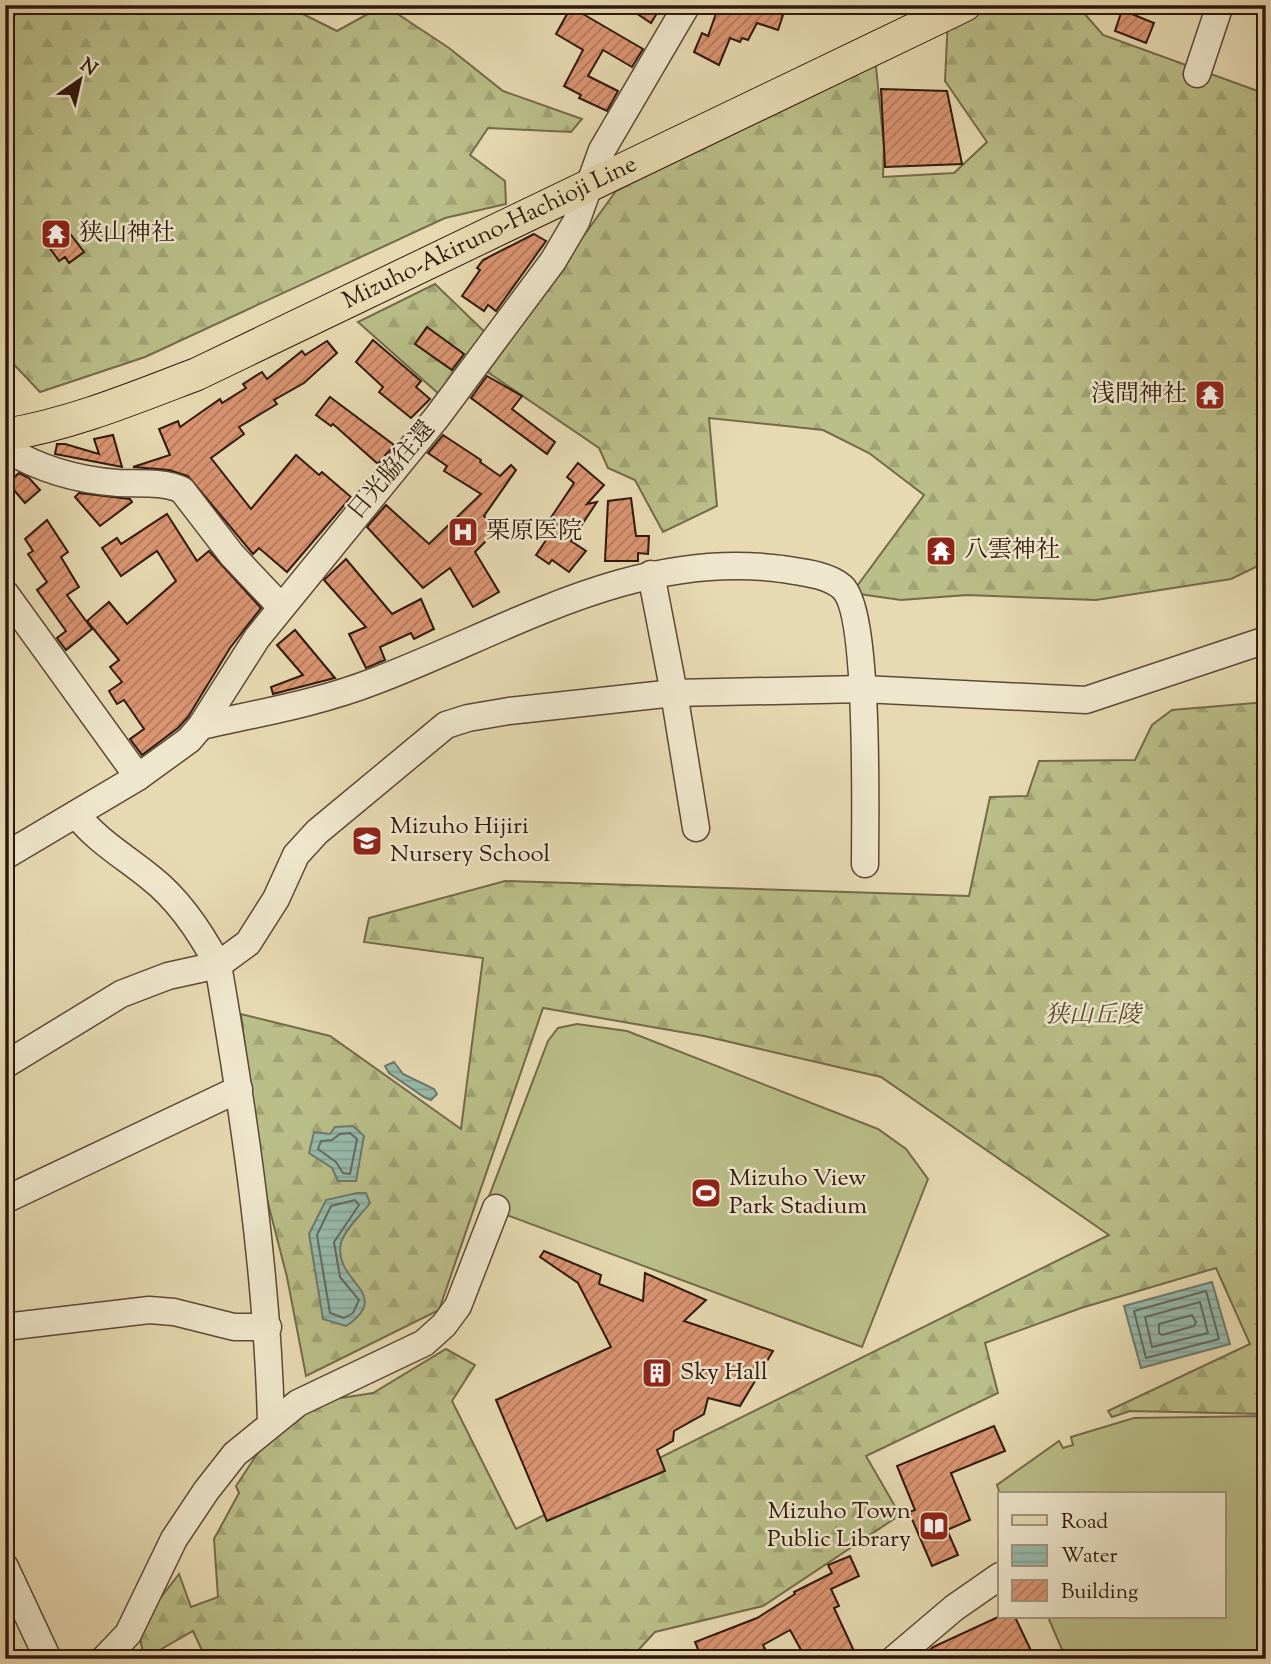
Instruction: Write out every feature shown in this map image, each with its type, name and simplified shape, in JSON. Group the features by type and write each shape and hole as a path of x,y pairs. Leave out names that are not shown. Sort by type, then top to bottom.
{"main road":[{"name":"Mizuho-Akiruno-Hachioji Line","path":"5,435 84,415 197,374 965,5"}],"street":[{"name":"日光脇往還","path":"5,856 138,777 189,740 201,726 257,638 499,337 553,261 576,222 602,150 687,5"},
{"path":"1197,74 1220,5"},
{"path":"5,448 26,461 63,474 115,483 171,485 182,491 232,555 281,607"},
{"path":"201,726 303,704 374,682 579,595 651,574 731,566 810,573 842,587 852,604 863,689 865,864"},
{"path":"651,574 696,828"},
{"path":"5,593 15,626 138,777"},
{"path":"5,1065 73,1021 130,990 168,976 218,965 258,932 296,855 317,832 446,725 509,711 674,693 863,689 1086,699 1266,640"},
{"path":"76,814 109,848 169,895 218,965 239,1089 268,1327 271,1422"},
{"path":"5,1200 239,1089"},
{"path":"118,1656 174,1539 205,1491 235,1454 271,1422 298,1403 424,1343 444,1325 458,1306 496,1208"},
{"path":"5,1327 149,1310 174,1312 234,1327 268,1327"},
{"path":"5,1567 48,1659"},
{"path":"894,1659 954,1608 998,1577"}],"green space":[{"path":"28,5 285,5 337,31 384,5 449,48 503,91 582,119 571,132 488,128 470,155 505,181 506,204 445,218 145,357 40,392 5,355 5,23"},
{"path":"975,5 1077,5 1103,35 1266,94 1266,562 1231,579 1096,600 967,595 901,600 852,593 924,495 869,453 823,430 709,418 717,506 663,532 635,480 608,468 599,448 486,371 616,191 875,57 884,147 883,177 954,173 987,142 945,81 948,18"},
{"path":"435,284 490,337 440,395 358,322"},
{"name":"狭山丘陵","path":"1266,702 1266,1414 1130,1411 1112,1417 1108,1411 1250,1344 1216,1268 1081,1308 985,1343 998,1393 866,1456 900,1515 763,1606 655,1632 630,1659 382,1659 381,1652 330,1659 206,1659 193,1631 144,1659 138,1627 179,1574 191,1607 218,1597 214,1539 239,1493 236,1486 289,1406 373,1393 446,1349 475,1365 452,1401 516,1529 1109,1235 881,1077 704,1036 543,1008 439,1310 306,1376 287,1277 260,1172 241,1014 330,1036 461,1129 483,958 364,942 369,918 505,881 969,896 990,797 1027,796 1039,761 1135,760 1152,725 1172,710"},
{"name":"Mizuho View Park Stadium","path":"577,1024 627,1031 878,1129 906,1149 928,1179 862,1347 485,1207 548,1041 558,1028"},
{"path":"1266,1416 1266,1659 1066,1659 1048,1618 1226,1618 1226,1492 999,1492 997,1485 1059,1441 1063,1448 1073,1445 1071,1437 1134,1418"}],"water":[{"path":"394,1062 403,1074 434,1089 437,1094 431,1100 424,1097 389,1073 385,1066"},
{"path":"353,1126 364,1136 356,1181 338,1181 332,1168 309,1153 314,1132 330,1134 335,1127"},
{"path":"366,1193 370,1203 343,1238 341,1256 345,1268 364,1296 365,1305 359,1315 346,1326 323,1319 309,1234 326,1200"},
{"path":"1212,1282 1230,1344 1141,1368 1124,1306"}],"building":[{"path":"624,5 662,5 651,23"},
{"path":"719,5 756,5 783,15 778,30 757,23 748,40 742,38 740,42 730,38 719,65 694,52 702,33 708,36"},
{"path":"571,7 643,49 632,67 603,50 588,76 618,91 607,111 579,98 581,95 564,86 583,50 556,34"},
{"path":"1122,10 1154,23 1146,43 1115,31"},
{"path":"881,89 947,91 962,164 885,167"},
{"path":"62,223 84,252 69,263 65,257 59,261 46,243 52,239 48,234"},
{"path":"534,234 546,241 496,311 488,305 484,311 462,296 480,270 477,268 483,260"},
{"path":"427,327 464,354 452,370 415,344"},
{"path":"373,340 421,381 416,387 430,399 411,418 379,392 383,387 356,362"},
{"path":"327,341 337,353 304,383 274,400 277,404 239,427 244,434 211,458 251,509 296,455 319,475 322,472 351,497 287,572 259,548 253,554 188,476 169,470 133,467 170,455 159,429 178,421 180,427 220,399 222,403 246,388 243,384 262,372 267,379 302,351 305,355"},
{"path":"487,376 522,396 512,409 555,442 547,454 471,398"},
{"path":"330,397 394,445 378,464 333,424 331,426 316,415"},
{"path":"113,435 122,467 55,454 57,444 65,444 99,454 94,439"},
{"path":"443,435 500,476 511,465 516,470 484,516 497,530 475,552 499,592 473,607 450,568 423,588 367,527 386,505 429,544 481,494 444,471 447,466 428,453"},
{"path":"578,463 604,485 587,504 597,502 571,541 586,551 569,572 552,560 549,564 536,555 557,524 550,519 574,483 567,477"},
{"path":"19,473 29,478 40,490 25,503 8,483"},
{"path":"79,493 130,499 132,502 100,526 75,497"},
{"path":"631,498 636,536 649,536 648,554 638,553 638,561 605,561 608,501"},
{"path":"167,514 197,561 209,551 261,608 230,648 188,717 178,728 142,755 130,739 144,729 124,700 117,704 109,691 122,682 110,667 119,660 87,621 109,602 127,624 176,581 157,551 121,576 102,548 117,538 121,544"},
{"path":"47,520 68,552 61,557 79,587 67,595 92,629 66,650 57,638 66,631 37,590 47,582 28,554 33,551 25,539"},
{"path":"346,559 392,614 421,599 434,629 414,639 411,633 380,647 385,660 366,668 349,634 366,627 324,580"},
{"path":"295,630 335,678 273,694 271,687 303,675 277,645"},
{"name":"Sky Hall","path":"544,1251 601,1275 599,1284 643,1301 645,1273 706,1300 684,1321 773,1351 740,1406 708,1398 704,1414 674,1431 673,1441 657,1450 665,1471 547,1521 496,1400 611,1347 578,1283 540,1257"},
{"path":"994,1426 1005,1451 951,1473 970,1520 947,1530 958,1555 932,1566 909,1512 915,1510 897,1466"},
{"path":"850,1556 859,1576 831,1589 839,1606 834,1608 855,1653 844,1659 806,1659 790,1630 763,1645 765,1649 742,1659 702,1659 695,1642 757,1618 795,1594 794,1592 832,1573 828,1565"},
{"path":"998,1617 1015,1618 1035,1659 919,1659 933,1647"}],"place":[{"name":"狭山神社","path":"56,234"},
{"name":"浅間神社","path":"1210,395"},
{"name":"栗原医院","path":"463,532"},
{"name":"八雲神社","path":"941,551"},
{"name":"Mizuho Hijiri Nursery School","path":"367,841"},
{"name":"Mizuho View Park Stadium","path":"706,1193"},
{"name":"Sky Hall","path":"657,1373"},
{"name":"Mizuho Town Public Library","path":"934,1526"}]}
